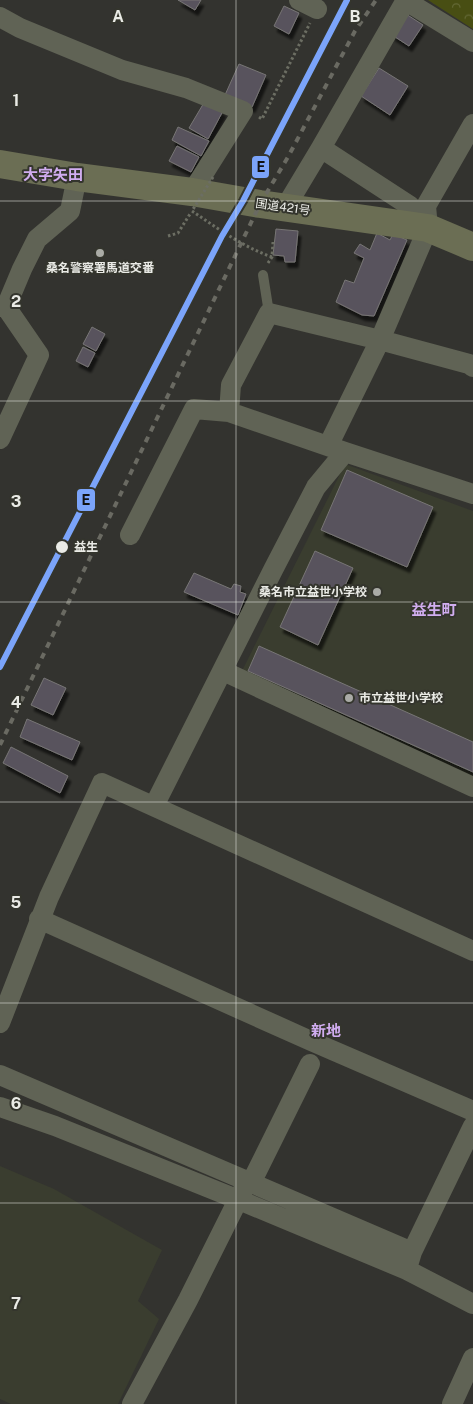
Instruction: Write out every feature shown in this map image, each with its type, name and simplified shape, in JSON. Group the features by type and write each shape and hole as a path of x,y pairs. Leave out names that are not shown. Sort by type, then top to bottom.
{"highway":[{"name":"国道421号","path":"0,164 77,177 199,193 285,208 423,227 473,247"}],"street":[{"path":"299,0 317,9"},
{"path":"285,208 406,1 473,42"},
{"path":"0,17 20,28 122,70 186,88 243,111 199,193"},
{"path":"154,806 277,562 337,449 423,227 426,206 473,124"},
{"path":"321,148 410,206 423,227"},
{"path":"0,439 39,355 3,307 37,239 70,211 77,177"},
{"path":"229,412 231,384 269,313 380,340 473,367"},
{"path":"130,535 194,409 229,412 473,494"},
{"path":"223,671 473,787"},
{"path":"0,1023 39,919 102,783 473,952"},
{"path":"39,919 473,1112"},
{"path":"132,1404 310,1064"},
{"path":"0,1075 249,1182 410,1261 473,1304"},
{"path":"0,1107 55,1126 239,1200 410,1261"},
{"path":"410,1261 473,1126"},
{"path":"452,1404 473,1358"}],"lane":[{"path":"262,274 269,313"}],"path":[{"path":"243,111 262,119 317,9"},
{"path":"168,236 178,233 199,193"},
{"path":"199,193 232,238 272,258"},
{"path":"262,274 272,258 273,242"}],"shaded area":[{"name":"桑名市立益世小学校","path":"345,464 473,511 473,778 241,673"},
{"path":"0,1166 54,1189 162,1250 138,1301 159,1319 118,1404 11,1404 0,1399"}],"green space":[{"path":"428,0 473,0 473,29"}],"building":[{"path":"178,0 201,0 195,10"},
{"path":"284,6 299,13 289,34 274,26"},
{"path":"406,14 423,25 409,46 392,35"},
{"path":"239,64 266,75 252,107 225,95"},
{"path":"379,68 408,86 390,115 361,96"},
{"path":"205,101 223,111 208,139 189,128"},
{"path":"178,127 209,141 201,156 172,140"},
{"path":"177,146 199,157 191,172 169,161"},
{"path":"276,229 298,231 295,262 285,262 284,256 273,255"},
{"path":"377,233 390,240 393,234 407,240 374,316 362,315 336,302 345,280 354,283 364,258 354,253 360,244 370,250"},
{"path":"92,327 105,334 96,351 83,344"},
{"path":"83,347 95,353 88,367 76,361"},
{"path":"347,470 433,507 407,567 321,530"},
{"path":"315,551 353,568 318,645 280,627"},
{"path":"194,573 231,589 234,584 241,586 240,592 246,594 238,615 184,592"},
{"path":"259,646 473,742 473,772 248,671"},
{"path":"44,678 66,688 53,715 31,705"},
{"path":"27,719 80,742 72,760 20,737"},
{"path":"11,747 68,776 60,793 3,763"}],"railway":[{"path":"0,745 260,204 288,157 355,31 376,0"}],"transit line":[{"name":"E","path":"0,667 222,236 243,201 347,0"}],"place":[{"name":"桑名警察署馬道交番","path":"100,253"},
{"name":"益生","path":"62,547"},
{"name":"桑名市立益世小学校","path":"377,592"},
{"name":"市立益世小学校","path":"349,698"}],"district":[{"name":"大字矢田","path":"53,174"},
{"name":"益生町","path":"434,609"},
{"name":"新地","path":"326,1030"}]}
